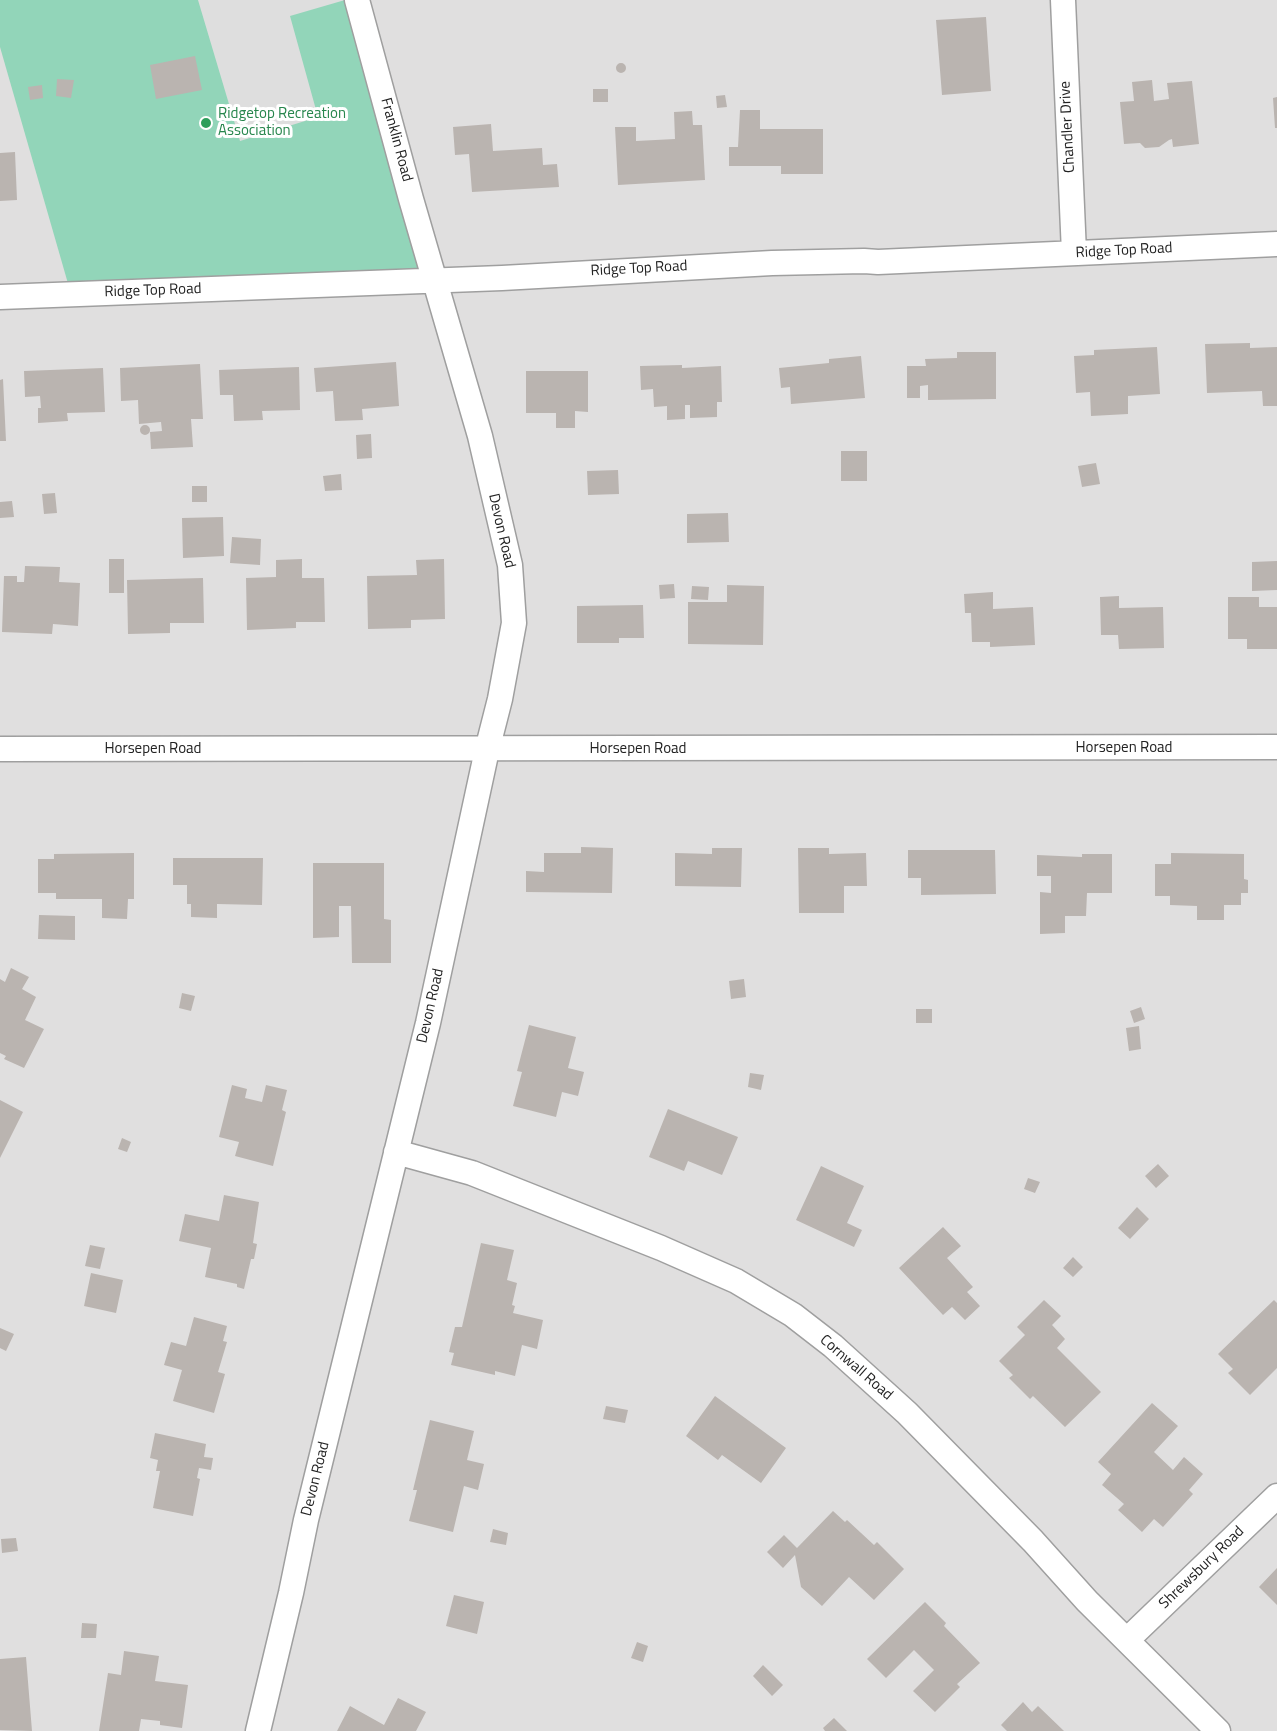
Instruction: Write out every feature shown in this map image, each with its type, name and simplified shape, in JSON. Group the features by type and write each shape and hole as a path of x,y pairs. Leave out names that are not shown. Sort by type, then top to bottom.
{"street":[{"name":"Franklin Road","path":"357,0 411,199 436,280"},
{"name":"Chandler Drive","path":"1063,0 1074,253"},
{"name":"Ridge Top Road","path":"0,297 436,280 760,263 878,262 1277,244"},
{"name":"Devon Road","path":"258,1731 306,1520 430,1012 504,679 514,623 510,566 480,436 436,280"},
{"name":"Horsepen Road","path":"1,751 1277,747"},
{"name":"Cornwall Road","path":"396,1152 472,1173 661,1248 736,1281 793,1316 833,1346 907,1413 1033,1541 1087,1601 1218,1731"},
{"name":"Shrewsbury Road","path":"1127,1640 1277,1496"}],"shaded area":[{"path":"0,0 1277,0 1277,1731 0,1731"},
{"path":"198,0 345,0 290,16 318,117 240,141"}],"green space":[{"name":"Ridgetop Recreation Association","path":"0,0 357,0 436,280 71,294 0,47"}],"building":[{"path":"986,17 991,91 942,95 936,20"},
{"path":"195,56 202,90 156,99 150,65"},
{"path":"621,63 626,68 621,73 616,68"},
{"path":"57,79 74,80 71,98 56,96"},
{"path":"1152,80 1154,101 1169,99 1167,83 1192,81 1199,144 1173,147 1172,139 1159,147 1145,148 1140,143 1124,144 1120,102 1134,101 1132,82"},
{"path":"42,85 43,98 30,100 28,87"},
{"path":"593,89 608,89 608,102 593,102"},
{"path":"725,95 727,107 717,108 716,96"},
{"path":"1277,97 1277,128 1275,128 1273,98"},
{"path":"740,110 760,110 760,129 823,129 823,174 781,174 781,166 729,166 729,147 738,147"},
{"path":"692,111 693,125 702,125 705,180 618,185 615,127 636,127 636,141 675,139 674,112"},
{"path":"491,124 493,151 542,148 543,165 557,164 559,187 472,192 469,154 455,155 453,127"},
{"path":"15,152 17,200 0,201 0,153"},
{"path":"1250,343 1250,348 1277,347 1277,406 1263,406 1262,391 1207,393 1205,344"},
{"path":"1157,347 1160,394 1128,396 1128,414 1091,416 1090,392 1076,393 1074,356 1094,355 1094,350"},
{"path":"957,352 996,352 996,399 928,400 928,385 920,386 920,398 907,398 907,366 926,366 925,359 957,358"},
{"path":"861,356 865,398 791,404 790,387 781,388 779,368 829,363 829,359"},
{"path":"396,362 399,406 362,409 363,420 335,421 333,391 316,392 314,368"},
{"path":"200,364 203,419 191,419 193,447 151,449 150,432 162,431 161,422 139,424 138,400 121,401 120,368"},
{"path":"682,365 682,368 721,366 722,402 717,402 717,417 690,418 690,405 685,405 685,419 667,420 667,406 654,407 653,389 641,390 640,366"},
{"path":"299,367 300,410 262,411 263,420 234,421 233,395 220,395 219,370"},
{"path":"103,368 105,412 67,413 68,421 38,423 38,408 41,408 40,396 25,397 24,371"},
{"path":"526,371 588,371 588,412 575,411 575,428 556,428 556,413 526,413"},
{"path":"3,379 6,441 0,441 0,380"},
{"path":"145,425 149,426 149,434 145,435 141,434 140,430 141,426"},
{"path":"371,434 372,458 357,459 356,435"},
{"path":"841,451 867,451 867,481 841,481"},
{"path":"1096,463 1100,484 1082,487 1078,466"},
{"path":"618,470 619,494 588,495 587,471"},
{"path":"341,474 342,490 325,491 323,476"},
{"path":"192,486 207,486 207,502 192,502"},
{"path":"55,493 57,513 44,514 42,494"},
{"path":"12,501 14,517 0,518 0,502"},
{"path":"728,513 729,542 687,543 687,514"},
{"path":"223,517 224,556 183,558 182,518"},
{"path":"232,537 261,539 260,565 230,563"},
{"path":"109,559 124,559 124,593 109,593"},
{"path":"302,559 302,578 324,578 325,622 296,622 296,628 247,630 246,578 276,577 276,560"},
{"path":"444,559 445,619 411,620 411,628 368,629 367,576 417,575 416,560"},
{"path":"1277,561 1277,590 1252,591 1252,562"},
{"path":"25,566 60,567 59,582 80,583 78,626 53,624 52,634 2,632 4,576 17,576 17,582 24,582"},
{"path":"203,578 204,623 170,623 170,633 128,634 127,580"},
{"path":"674,584 675,598 660,599 659,585"},
{"path":"727,585 764,586 763,645 688,644 688,602 727,602"},
{"path":"692,586 709,587 708,600 691,599"},
{"path":"993,592 993,609 1033,607 1035,645 990,647 990,642 972,642 971,613 965,613 964,594"},
{"path":"1119,596 1119,608 1163,607 1164,648 1119,649 1118,635 1101,635 1100,597"},
{"path":"1228,597 1259,597 1259,607 1277,607 1277,649 1247,649 1247,639 1228,639"},
{"path":"643,605 644,638 619,638 619,643 577,643 577,606"},
{"path":"581,847 613,848 612,893 526,892 526,871 544,872 544,853 581,853"},
{"path":"712,848 742,848 741,887 675,886 675,853 712,854"},
{"path":"798,848 829,848 829,854 866,853 867,886 844,886 844,913 799,913"},
{"path":"908,850 995,850 996,894 921,895 921,878 908,878"},
{"path":"134,853 134,899 128,899 127,919 102,918 102,899 56,899 56,893 38,893 38,859 54,859 54,854"},
{"path":"1171,853 1244,854 1244,879 1248,880 1248,893 1241,893 1241,905 1224,905 1224,920 1197,920 1197,906 1170,905 1170,896 1155,896 1155,864 1171,864"},
{"path":"1082,854 1112,854 1112,893 1087,893 1086,916 1065,916 1065,933 1040,934 1040,892 1051,893 1051,876 1037,876 1037,855 1082,857"},
{"path":"173,858 263,858 262,905 217,904 217,918 191,917 191,904 187,904 187,885 173,885"},
{"path":"313,863 384,863 384,919 391,920 391,963 352,963 351,906 339,906 339,937 313,938"},
{"path":"39,915 75,916 75,940 38,939"},
{"path":"11,968 29,977 22,989 36,997 25,1020 44,1029 24,1068 4,1059 6,1056 0,1053 0,979 5,982"},
{"path":"744,979 746,997 731,999 729,981"},
{"path":"182,993 195,996 191,1011 179,1008"},
{"path":"1141,1007 1145,1019 1134,1023 1130,1011"},
{"path":"916,1009 932,1009 932,1023 916,1023"},
{"path":"529,1025 576,1037 568,1068 584,1072 578,1096 562,1092 556,1117 513,1106 522,1072 517,1071"},
{"path":"1139,1026 1141,1049 1129,1051 1126,1028"},
{"path":"750,1073 764,1075 761,1090 748,1087"},
{"path":"232,1085 247,1089 245,1098 262,1102 266,1085 287,1090 282,1110 286,1112 273,1166 235,1156 239,1142 219,1137"},
{"path":"0,1100 23,1112 0,1158"},
{"path":"668,1109 738,1137 722,1175 688,1161 684,1171 649,1157"},
{"path":"122,1138 131,1142 127,1152 118,1149"},
{"path":"1158,1164 1169,1176 1156,1188 1145,1176"},
{"path":"821,1166 864,1186 847,1223 862,1230 854,1247 796,1220"},
{"path":"1028,1178 1040,1182 1035,1193 1024,1189"},
{"path":"224,1195 259,1202 253,1243 257,1244 244,1289 237,1287 237,1284 205,1277 211,1248 179,1241 185,1214 219,1221"},
{"path":"1137,1207 1149,1219 1130,1239 1118,1228"},
{"path":"943,1227 961,1246 947,1258 973,1287 967,1292 980,1306 965,1320 952,1307 943,1315 899,1268"},
{"path":"481,1243 514,1250 507,1280 517,1283 512,1305 515,1306 513,1313 543,1320 537,1349 522,1345 515,1376 495,1371 495,1375 451,1365 454,1353 449,1352 455,1327 462,1327"},
{"path":"90,1245 105,1248 100,1269 85,1266"},
{"path":"1073,1257 1083,1267 1073,1277 1063,1268"},
{"path":"91,1273 123,1280 116,1313 84,1306"},
{"path":"1044,1300 1061,1316 1052,1325 1065,1339 1057,1348 1101,1392 1065,1427 1033,1396 1030,1399 1009,1378 1013,1375 999,1361 1025,1335 1017,1327"},
{"path":"1274,1300 1277,1303 1277,1368 1250,1395 1228,1373 1233,1369 1218,1354"},
{"path":"194,1317 227,1326 223,1341 227,1342 218,1372 225,1374 214,1413 173,1401 182,1370 164,1365 171,1342 186,1346"},
{"path":"0,1328 14,1334 6,1351 0,1348"},
{"path":"715,1396 786,1448 761,1483 722,1455 718,1460 686,1436"},
{"path":"1152,1403 1178,1426 1154,1452 1173,1470 1184,1457 1203,1474 1189,1490 1193,1494 1163,1527 1154,1519 1142,1532 1118,1510 1124,1504 1102,1485 1111,1474 1098,1462"},
{"path":"606,1406 628,1410 625,1423 603,1419"},
{"path":"430,1420 474,1431 467,1460 484,1464 478,1490 464,1486 453,1532 409,1521 417,1490 413,1490"},
{"path":"155,1433 206,1444 204,1457 213,1458 211,1470 199,1468 197,1478 200,1479 193,1516 153,1508 160,1471 156,1471 158,1460 150,1458"},
{"path":"833,1511 845,1522 847,1520 874,1545 877,1542 904,1569 874,1600 849,1577 822,1606 801,1587 795,1555 783,1568 767,1552 784,1535 797,1548"},
{"path":"493,1529 508,1533 506,1545 490,1542"},
{"path":"16,1538 18,1551 2,1553 1,1539"},
{"path":"1277,1568 1277,1605 1259,1587"},
{"path":"454,1595 484,1602 477,1634 446,1626"},
{"path":"925,1602 946,1623 944,1626 980,1663 957,1684 960,1687 935,1712 913,1691 934,1670 914,1650 886,1678 867,1659"},
{"path":"82,1623 97,1624 96,1638 81,1638"},
{"path":"637,1642 648,1646 643,1662 631,1658"},
{"path":"124,1651 159,1656 155,1681 188,1685 182,1728 160,1725 160,1721 141,1719 139,1731 99,1731 108,1673 121,1675"},
{"path":"26,1657 32,1731 0,1730 0,1659"},
{"path":"763,1665 783,1685 772,1696 753,1676"},
{"path":"398,1698 426,1712 416,1731 337,1731 350,1706 384,1725"},
{"path":"1023,1702 1032,1712 1038,1706 1064,1731 1007,1731 1001,1725"},
{"path":"834,1718 847,1731 825,1731 823,1728"}],"place":[{"name":"Ridgetop Recreation Association","path":"206,123"}]}
